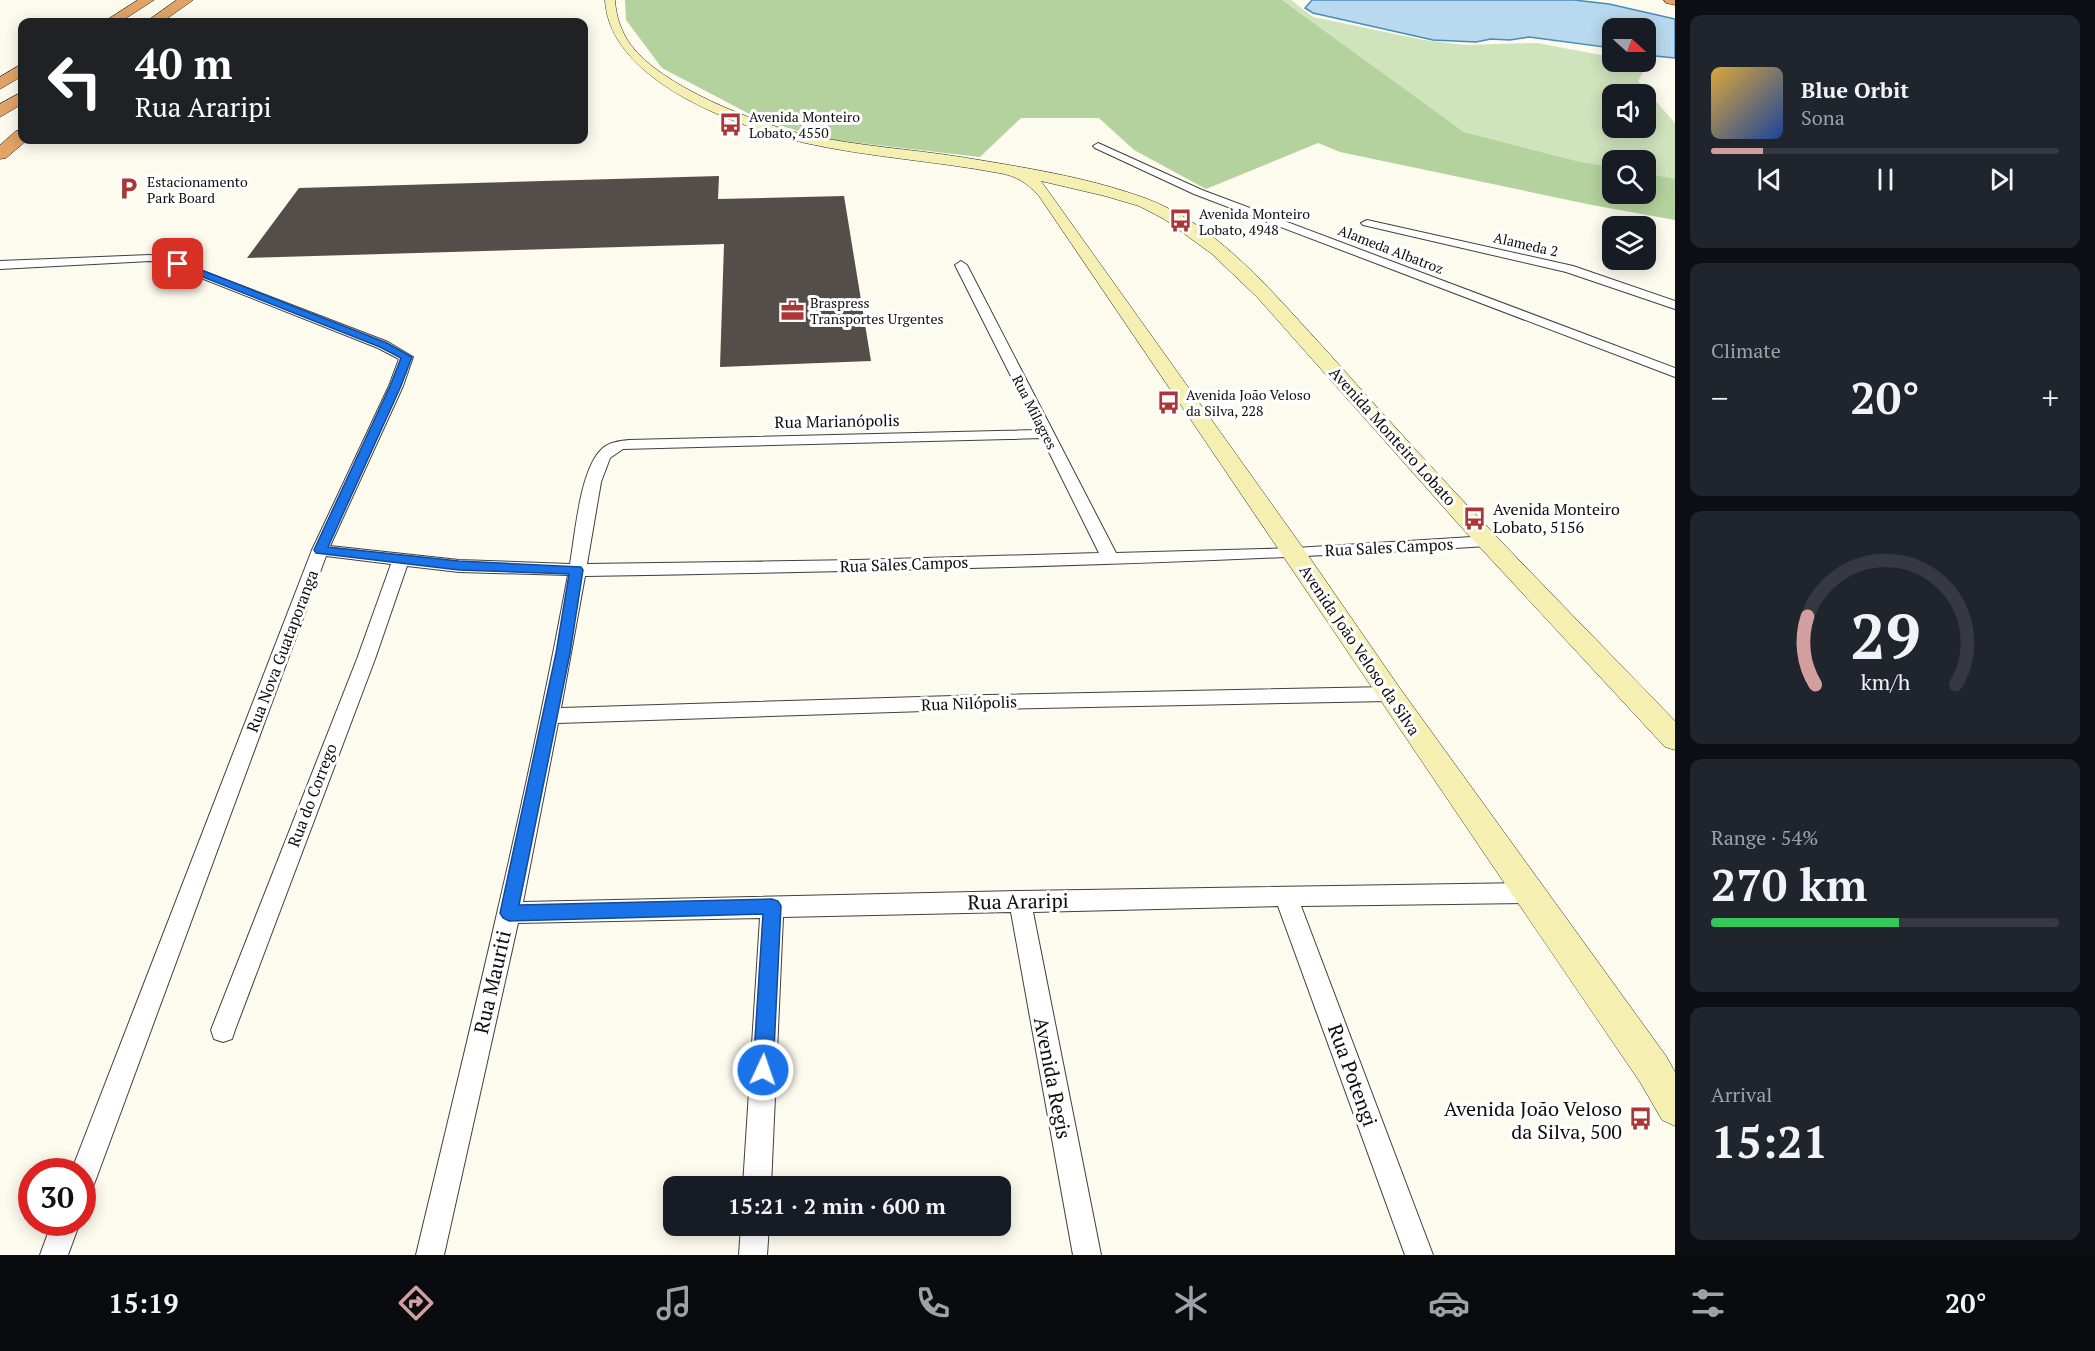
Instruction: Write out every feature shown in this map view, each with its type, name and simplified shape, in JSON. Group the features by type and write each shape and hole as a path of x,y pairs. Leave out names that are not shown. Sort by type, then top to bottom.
{"highway":[{"path":"100,18 127,0"},
{"path":"120,18 155,2"},
{"path":"126,18 155,2"},
{"path":"136,18 155,2"},
{"path":"161,18 192,2"},
{"path":"171,18 192,2"},
{"path":"0,84 18,72"},
{"path":"0,92 18,81"},
{"path":"0,100 18,89"},
{"path":"0,112 18,100"},
{"path":"0,129 18,116"},
{"path":"0,144 18,130"},
{"path":"0,154 18,138"}],"main road":[{"name":"Avenida Monteiro Lobato","path":"610,0 611,17 616,29 638,61 669,82 746,120 792,136 934,157 1076,184 1143,203 1181,222 1204,238 1288,320 1488,541 1675,739"},
{"name":"Avenida Monteiro Lobato","path":"1019,172 1034,182 1044,193"},
{"path":"1044,193 1076,184"},
{"name":"Avenida João Veloso da Silva","path":"1044,193 1295,553 1389,694 1527,893 1653,1069 1675,1107"}],"street":[{"name":"Alameda Albatroz","path":"1098,146 1198,192 1675,373"},
{"name":"Alameda 2","path":"1367,223 1569,269 1675,305"},
{"name":"Rua Nova Guataporanga","path":"0,265 129,258 165,260 383,345 406,357 396,386 320,550 90,1158"},
{"name":"Rua Milagres","path":"961,265 1110,558"},
{"name":"Rua Marianópolis","path":"629,444 1046,435"},
{"name":"Rua Mauriti","path":"430,1255 509,913 563,653 593,482 603,455 610,448 629,444"},
{"name":"Rua Sales Campos","path":"320,550 459,566 577,570 857,566 1295,553 1488,541"},
{"name":"Rua do Corrego","path":"223,1030 366,658 401,560"},
{"name":"Rua Nilópolis","path":"549,716 987,702 1389,694"},
{"name":"Rua Araripi","path":"509,913 1020,901 1527,893"},
{"name":"Rua Potengi","path":"1286,896 1419,1255"},
{"name":"Avenida Regis","path":"1020,901 1087,1255"},
{"path":"758,1176 772,906"},
{"path":"54,1255 61,1236"},
{"path":"753,1255 754,1236"}],"green space":[{"path":"625,0 1282,0 1464,132 1602,165 1602,204 1656,204 1656,175 1675,179 1675,220 1592,205 1340,152 1318,143 1206,189 1134,150 1099,118 1021,118 980,157 825,139 761,120 662,68 626,20"},
{"path":"1282,0 1291,0 1313,17 1424,40 1465,45 1537,43 1602,55 1602,72 1643,72 1638,81 1641,84 1602,84 1602,138 1656,138 1656,101 1675,123 1675,179 1656,175 1656,150 1602,150 1602,165 1464,132"}],"water":[{"path":"1312,0 1574,0 1609,4 1675,19 1675,58 1656,56 1656,18 1602,18 1602,47 1529,37 1476,42 1433,40 1313,13 1305,8"}],"building":[{"name":"Braspress Transportes Urgentes","path":"719,176 718,199 844,196 871,361 720,367 724,244 247,258 299,188"}],"place":[{"name":"Avenida Monteiro Lobato, 4550","path":"731,124"},
{"name":"Estacionamento Park Board","path":"129,189"},
{"name":"Avenida Monteiro Lobato, 4948","path":"1181,221"},
{"name":"Braspress Transportes Urgentes","path":"792,310"},
{"name":"Avenida João Veloso da Silva, 228","path":"1168,402"},
{"name":"Avenida Monteiro Lobato, 5156","path":"1475,518"},
{"name":"Avenida João Veloso da Silva, 500","path":"1640,1119"}],"route":[{"path":"178,264 383,345 406,357 396,386 320,550 459,566 577,570 563,653 509,913 772,906 763,1070"}]}
